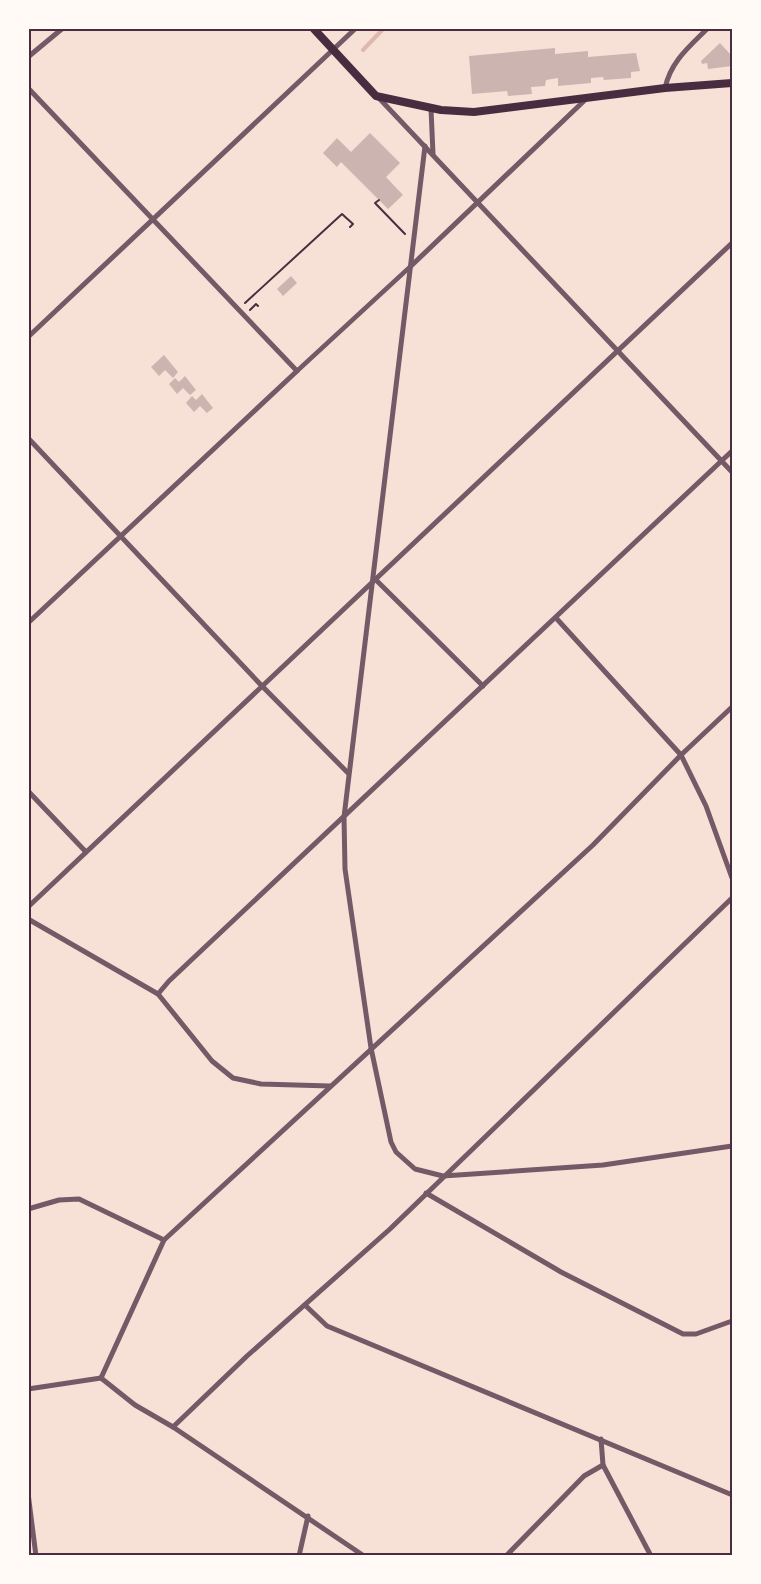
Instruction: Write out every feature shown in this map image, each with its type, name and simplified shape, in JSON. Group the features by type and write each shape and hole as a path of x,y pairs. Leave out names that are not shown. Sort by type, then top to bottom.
{"main road":[{"path":"313,28 376,96 431,109 474,112 665,88 732,83"}],"street":[{"path":"28,57 63,28"},
{"path":"28,337 356,28"},
{"path":"665,88 671,67 708,28"},
{"path":"28,88 297,371"},
{"path":"376,96 732,472"},
{"path":"28,623 411,266 586,99"},
{"path":"431,109 433,154"},
{"path":"425,146 344,817 345,869 371,1048 387,1129 396,1152 415,1169 443,1176 603,1165 732,1146"},
{"path":"28,907 374,578 732,243"},
{"path":"28,438 261,685 348,773"},
{"path":"158,994 169,981 732,451"},
{"path":"374,578 483,686"},
{"path":"556,618 681,755 706,806 732,878"},
{"path":"101,1378 165,1240 593,845 681,755 732,707"},
{"path":"28,792 86,852"},
{"path":"173,1427 247,1356 306,1306 538,1088 732,898"},
{"path":"28,919 158,994 212,1061 233,1078 261,1084 330,1086"},
{"path":"426,1193 561,1272 683,1334 696,1334 732,1321"},
{"path":"28,1209 59,1200 79,1199 165,1240"},
{"path":"306,1306 327,1326 730,1494"},
{"path":"28,1389 101,1378 135,1405 173,1427 308,1516 364,1556"},
{"path":"601,1439 603,1465 651,1556"},
{"path":"506,1556 584,1476 603,1465"},
{"path":"28,1493 36,1556"},
{"path":"299,1556 308,1516"}],"path":[{"path":"379,200 375,203 414,243"},
{"path":"258,306 256,304 249,310 243,305 342,214 353,225 351,227"}],"building":[{"path":"720,43 730,54 732,66 708,69 707,63 702,64 701,61"},
{"path":"555,48 555,54 588,51 588,57 636,53 640,71 631,72 631,78 604,80 603,77 591,78 591,83 558,86 558,78 546,80 545,86 531,87 532,94 508,96 507,91 472,94 469,56"},
{"path":"370,133 400,163 386,177 403,195 388,209 341,162 337,167 323,153 337,138 351,152"},
{"path":"291,276 297,283 283,296 277,289"},
{"path":"164,355 178,372 173,378 165,370 159,376 151,367"},
{"path":"185,376 196,390 190,395 183,388 177,394 169,384 175,378 179,382"},
{"path":"202,394 213,408 207,413 200,406 194,412 186,403 192,396 196,400"}],"waterway":[{"path":"363,50 384,28"}]}
